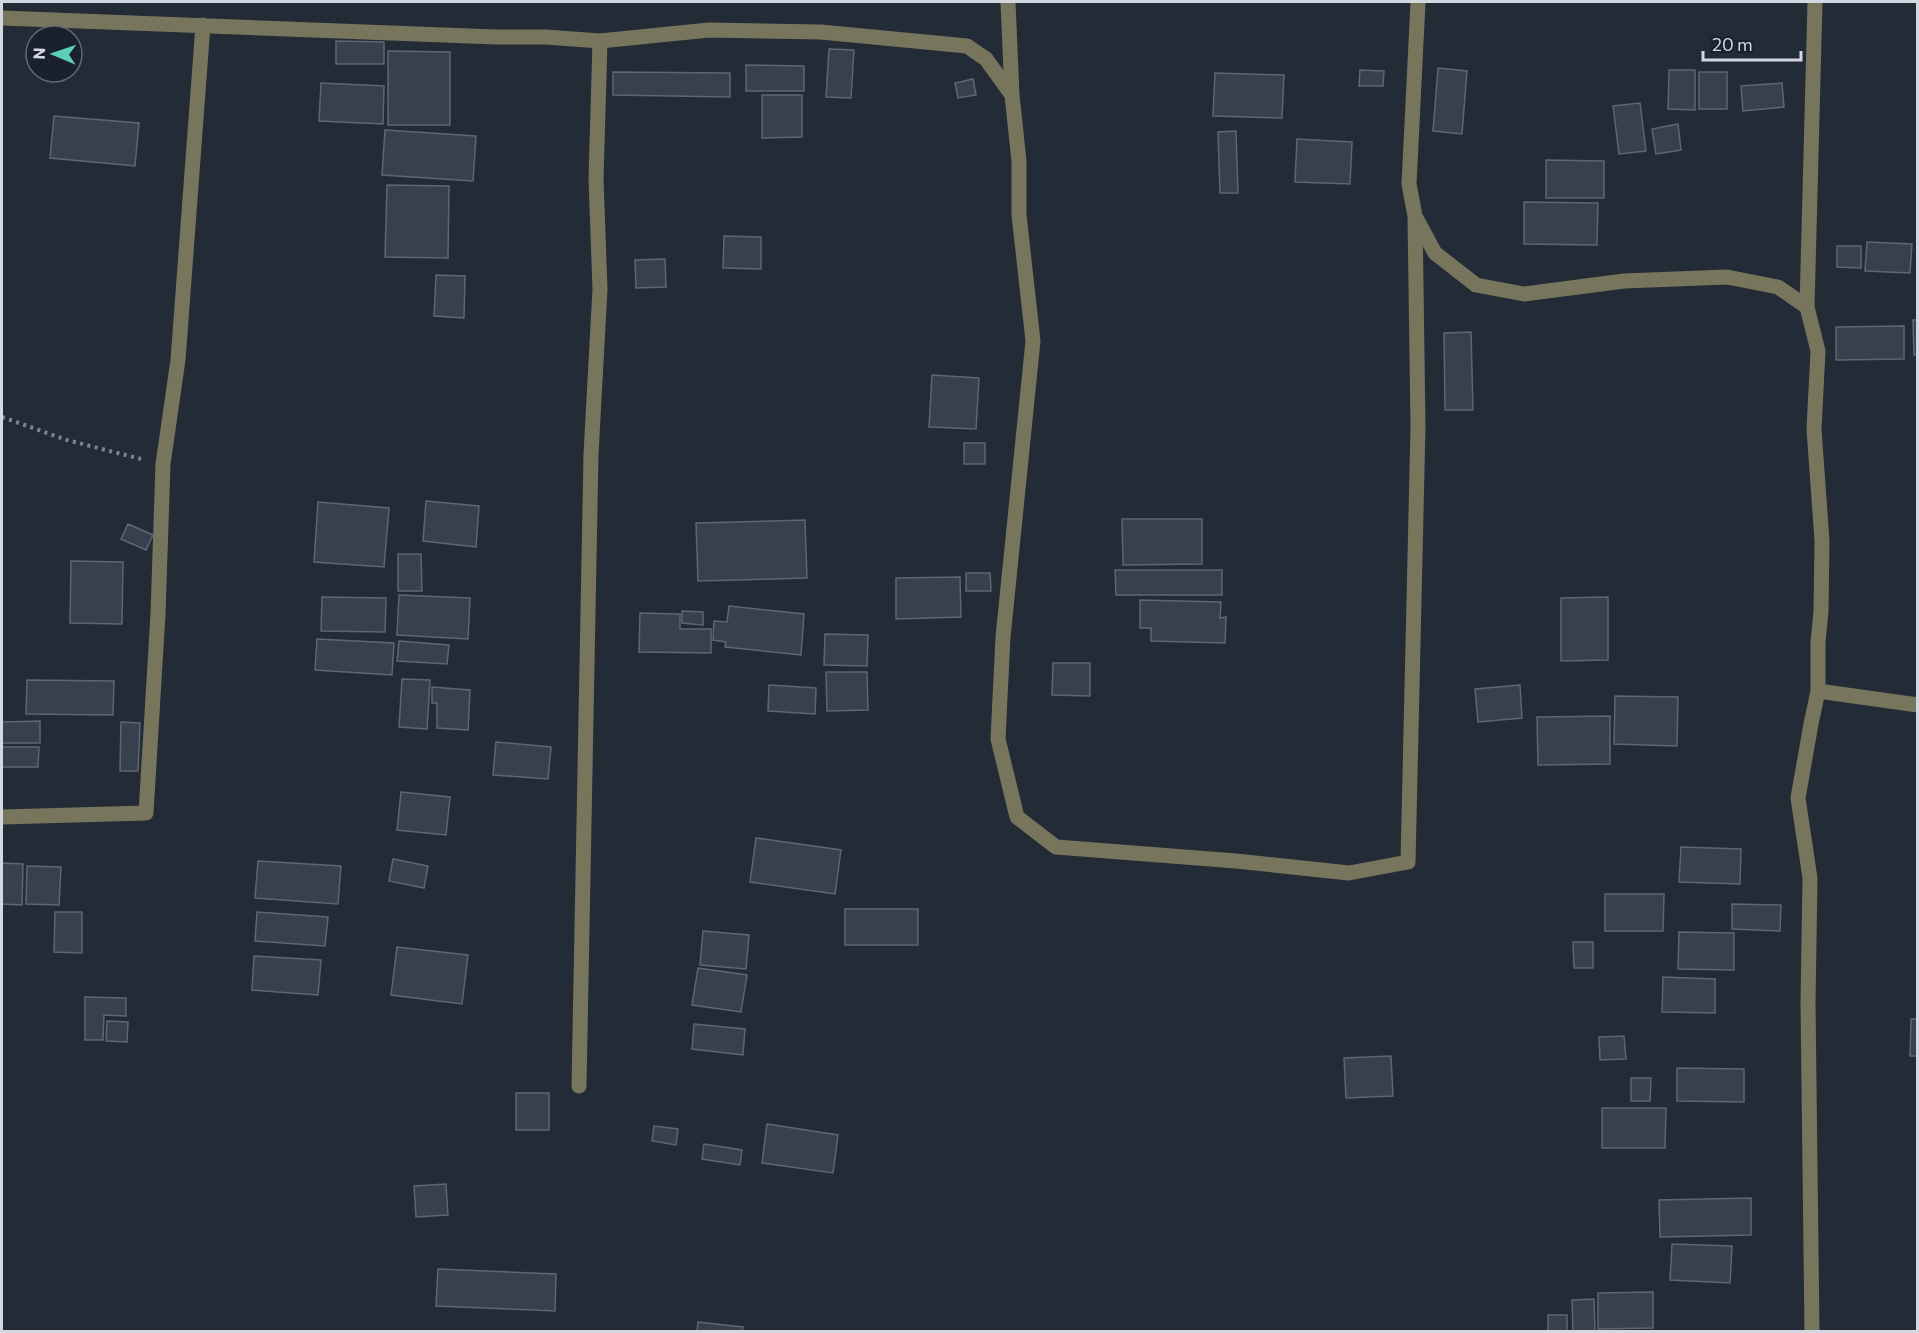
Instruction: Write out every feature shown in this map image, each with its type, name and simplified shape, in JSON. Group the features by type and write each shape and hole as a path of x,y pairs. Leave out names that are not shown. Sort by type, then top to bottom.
{"street":[{"path":"1008,2 1012,95 1019,161 1019,215 1033,341 1003,637 998,739 1017,817 1056,847 1236,861 1349,873 1408,862 1418,426 1415,216 1409,184 1419,2"},
{"path":"1812,1332 1808,1002 1810,878 1798,798 1810,724 1818,691 1818,642 1821,611 1822,541 1814,429 1818,351 1807,307 1815,2"},
{"path":"2,18 546,37 600,41 709,30 821,32 967,46 986,59 1012,95"},
{"path":"2,817 146,813 158,614 163,464 178,360 203,25"},
{"path":"579,1086 591,454 600,289 596,179 600,41"},
{"path":"1415,216 1435,253 1476,285 1524,294 1624,282 1728,277 1778,287 1807,307"},
{"path":"1818,691 1917,705"}],"path":[{"path":"2,417 67,440 163,464"}],"building":[{"path":"336,41 384,42 384,64 336,64"},
{"path":"829,49 854,50 851,98 826,97"},
{"path":"388,51 450,52 450,125 388,125"},
{"path":"746,65 804,66 804,91 746,91"},
{"path":"1438,68 1467,71 1462,134 1433,131"},
{"path":"1360,70 1384,71 1383,86 1359,86"},
{"path":"1669,70 1695,70 1695,110 1668,109"},
{"path":"613,72 730,73 730,97 613,95"},
{"path":"1699,72 1727,72 1727,109 1699,109"},
{"path":"1215,73 1284,75 1282,118 1213,116"},
{"path":"973,79 976,95 958,98 955,83"},
{"path":"321,83 384,86 383,124 319,121"},
{"path":"1782,83 1784,107 1743,111 1741,86"},
{"path":"762,95 802,95 802,137 762,138"},
{"path":"1640,103 1646,151 1619,154 1613,106"},
{"path":"54,116 139,123 135,166 50,158"},
{"path":"1678,124 1681,150 1656,154 1652,129"},
{"path":"385,130 476,136 473,181 382,175"},
{"path":"1236,131 1238,193 1220,193 1218,132"},
{"path":"1297,139 1352,142 1350,184 1295,182"},
{"path":"1546,160 1604,161 1604,198 1546,198"},
{"path":"387,185 449,186 448,258 385,257"},
{"path":"1524,202 1598,203 1597,245 1524,244"},
{"path":"724,236 761,237 761,269 723,268"},
{"path":"1867,242 1912,244 1910,273 1865,271"},
{"path":"1837,246 1861,246 1861,268 1837,267"},
{"path":"665,259 666,287 636,288 635,260"},
{"path":"436,275 465,276 464,318 434,316"},
{"path":"1913,320 1918,320 1918,355 1914,355"},
{"path":"1904,326 1904,359 1836,360 1836,327"},
{"path":"1471,332 1473,410 1445,410 1444,333"},
{"path":"932,375 979,378 976,429 929,427"},
{"path":"964,443 985,443 985,464 964,464"},
{"path":"426,501 479,506 476,547 423,541"},
{"path":"318,502 389,508 384,567 314,562"},
{"path":"1122,519 1202,519 1202,564 1123,565"},
{"path":"805,520 807,578 698,581 696,523"},
{"path":"128,524 153,535 146,550 121,539"},
{"path":"398,554 421,554 422,591 398,591"},
{"path":"71,561 123,562 122,624 70,623"},
{"path":"1115,570 1222,570 1222,595 1116,595"},
{"path":"966,573 990,573 991,591 966,591"},
{"path":"960,577 961,617 896,619 896,578"},
{"path":"399,595 470,598 468,639 397,635"},
{"path":"322,597 386,598 385,632 321,631"},
{"path":"1608,597 1608,660 1561,661 1561,598"},
{"path":"1140,600 1221,602 1220,618 1226,617 1225,643 1151,641 1151,628 1140,628"},
{"path":"729,606 804,614 801,655 725,647 726,642 713,640 714,621 727,622"},
{"path":"682,611 703,612 703,625 682,623"},
{"path":"640,613 680,614 680,629 711,629 711,653 639,652"},
{"path":"825,634 868,635 867,666 824,665"},
{"path":"317,639 394,643 392,675 315,670"},
{"path":"399,641 449,645 447,664 397,661"},
{"path":"1053,663 1090,663 1090,696 1052,695"},
{"path":"826,672 867,672 868,710 827,711"},
{"path":"402,679 430,680 427,729 399,727"},
{"path":"27,680 114,681 113,715 26,714"},
{"path":"769,685 816,688 815,714 768,711"},
{"path":"1520,685 1522,718 1478,722 1475,689"},
{"path":"432,687 470,690 468,730 437,728 437,703 432,703"},
{"path":"1615,696 1678,697 1677,746 1614,744"},
{"path":"1610,716 1610,764 1538,765 1537,717"},
{"path":"40,721 40,743 2,743 2,722"},
{"path":"121,722 140,723 138,771 120,771"},
{"path":"496,742 551,747 548,779 493,775"},
{"path":"2,747 39,747 38,767 2,767"},
{"path":"401,792 450,797 446,835 397,830"},
{"path":"756,838 841,850 835,894 750,882"},
{"path":"1681,847 1741,849 1740,884 1679,882"},
{"path":"393,859 428,866 424,888 389,881"},
{"path":"258,861 341,866 338,904 255,898"},
{"path":"2,863 23,864 22,905 2,904"},
{"path":"27,866 61,867 59,905 26,904"},
{"path":"1605,894 1664,894 1663,931 1605,931"},
{"path":"1732,904 1781,905 1780,931 1732,929"},
{"path":"845,909 918,909 918,945 845,945"},
{"path":"55,912 82,912 82,953 54,952"},
{"path":"257,912 328,917 325,946 255,941"},
{"path":"703,931 749,935 746,969 700,965"},
{"path":"1679,932 1734,933 1734,970 1678,969"},
{"path":"1573,942 1593,942 1593,968 1574,968"},
{"path":"397,947 468,955 462,1004 391,995"},
{"path":"254,956 321,960 318,995 252,990"},
{"path":"698,968 747,975 741,1012 692,1005"},
{"path":"1663,977 1715,979 1715,1013 1662,1012"},
{"path":"85,997 126,998 126,1016 104,1015 103,1040 85,1040"},
{"path":"1911,1019 1918,1019 1918,1056 1910,1056"},
{"path":"107,1021 128,1022 127,1042 106,1041"},
{"path":"694,1024 745,1029 743,1055 692,1049"},
{"path":"1624,1036 1626,1059 1600,1060 1599,1037"},
{"path":"1391,1056 1393,1096 1346,1098 1344,1058"},
{"path":"1677,1068 1744,1069 1744,1102 1677,1101"},
{"path":"1631,1078 1651,1078 1650,1101 1631,1101"},
{"path":"516,1093 549,1093 549,1130 516,1130"},
{"path":"1602,1108 1666,1108 1665,1148 1602,1148"},
{"path":"767,1124 838,1135 833,1173 762,1163"},
{"path":"654,1126 678,1129 676,1145 652,1141"},
{"path":"704,1144 742,1150 740,1165 702,1159"},
{"path":"446,1184 448,1215 416,1217 414,1186"},
{"path":"1751,1198 1751,1235 1660,1237 1659,1200"},
{"path":"1672,1244 1732,1246 1730,1283 1670,1280"},
{"path":"438,1269 556,1274 555,1311 436,1306"},
{"path":"1653,1292 1653,1328 1598,1329 1598,1293"},
{"path":"1594,1299 1595,1332 1573,1332 1572,1300"},
{"path":"1548,1315 1567,1315 1567,1332 1548,1332"},
{"path":"698,1322 743,1327 742,1332 697,1332"}]}
